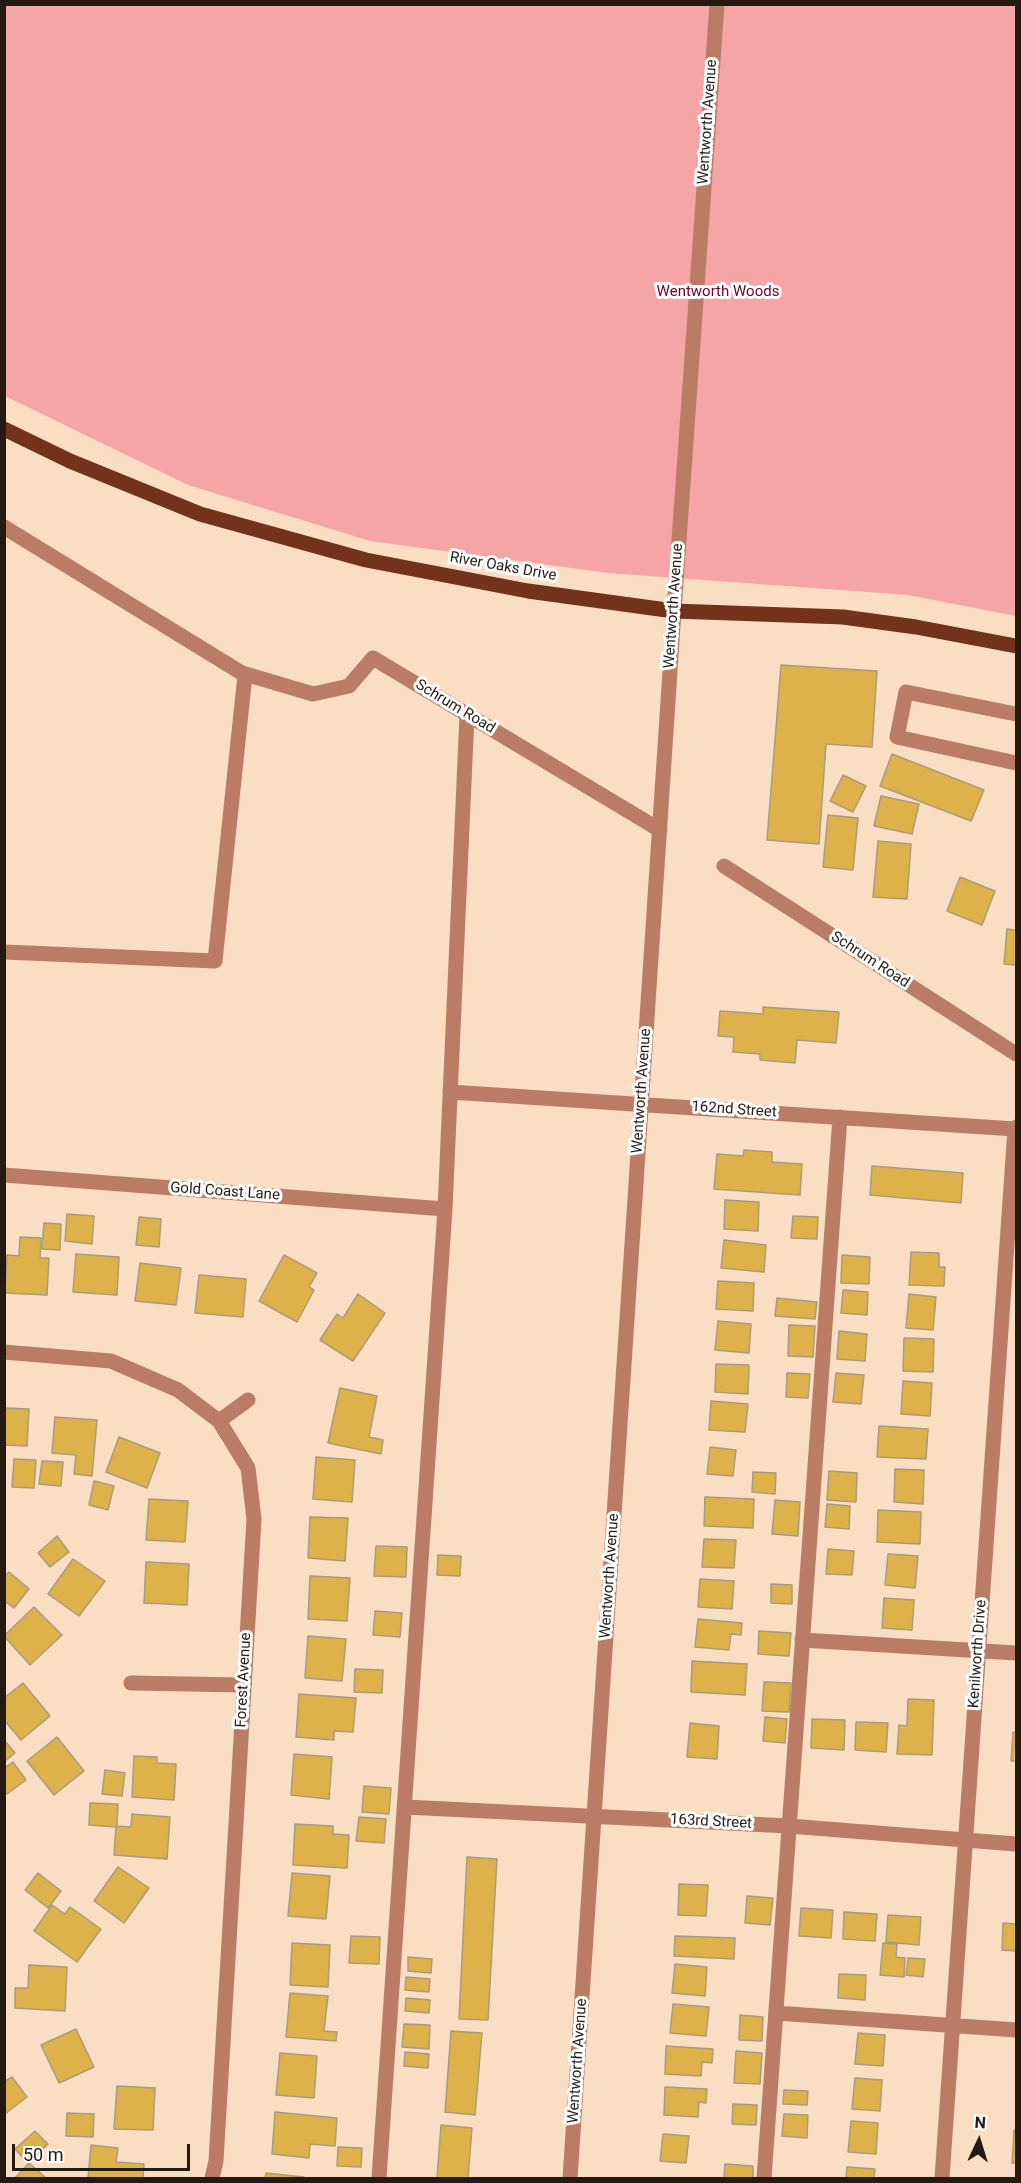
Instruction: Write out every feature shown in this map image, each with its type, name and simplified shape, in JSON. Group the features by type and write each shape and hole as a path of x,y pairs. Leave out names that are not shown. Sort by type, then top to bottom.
{"main road":[{"name":"River Oaks Drive","path":"4,429 70,461 200,514 366,560 528,591 674,611 843,617 916,627 1017,646"}],"street":[{"name":"Wentworth Avenue","path":"570,2178 674,611 717,4"},
{"path":"4,527 245,675 215,962 4,952"},
{"name":"Schrum Road","path":"242,673 313,694 349,686 373,658 660,830"},
{"path":"1017,714 906,692 897,737 1017,763"},
{"path":"379,2178 445,1209 467,715"},
{"name":"Schrum Road","path":"724,866 1017,1054"},
{"name":"162nd Street","path":"450,1092 1016,1128"},
{"path":"764,2178 840,1117"},
{"name":"Kenilworth Drive","path":"942,2178 1016,1128"},
{"name":"Gold Coast Lane","path":"4,1175 445,1209"},
{"name":"Forest Avenue","path":"4,1352 111,1361 178,1390 219,1421 248,1468 254,1519 216,2161 212,2178"},
{"path":"219,1421 248,1400"},
{"path":"802,1640 1017,1653"},
{"path":"130,1683 243,1685"},
{"name":"163rd Street","path":"405,1807 789,1826 1017,1844"},
{"path":"776,2013 1017,2030"}],"green space":[{"name":"Wentworth Woods","path":"4,5 1016,5 1016,616 908,595 608,573 370,541 188,485 5,396"}],"building":[{"path":"781,665 877,671 872,747 826,744 819,844 767,840"},
{"path":"892,754 984,790 971,821 880,786"},
{"path":"843,775 866,786 853,812 830,801"},
{"path":"881,796 919,804 912,834 874,826"},
{"path":"828,815 858,818 853,870 823,867"},
{"path":"878,841 911,844 907,899 873,897"},
{"path":"960,877 995,891 982,925 947,911"},
{"path":"1007,929 1016,930 1016,965 1004,964"},
{"path":"763,1007 839,1012 836,1043 797,1040 795,1063 760,1060 760,1054 733,1052 734,1037 718,1036 720,1011 763,1014"},
{"path":"744,1150 772,1152 772,1162 802,1164 800,1195 714,1189 717,1154 743,1156"},
{"path":"872,1166 963,1173 961,1203 870,1195"},
{"path":"725,1200 759,1202 758,1231 724,1229"},
{"path":"67,1214 94,1216 92,1244 65,1241"},
{"path":"793,1216 818,1217 817,1239 791,1238"},
{"path":"139,1217 161,1219 159,1247 136,1245"},
{"path":"44,1223 61,1224 60,1250 42,1249"},
{"path":"20,1237 41,1238 40,1258 49,1258 47,1295 5,1293 7,1255 19,1256"},
{"path":"724,1240 766,1245 764,1272 721,1268"},
{"path":"911,1252 939,1253 939,1267 945,1267 944,1286 909,1285"},
{"path":"76,1254 119,1257 117,1295 73,1292"},
{"path":"284,1255 317,1273 309,1287 314,1290 297,1322 259,1301"},
{"path":"842,1255 870,1257 869,1284 841,1283"},
{"path":"140,1263 181,1268 176,1305 135,1301"},
{"path":"199,1275 246,1279 243,1317 195,1313"},
{"path":"718,1281 754,1283 753,1311 716,1309"},
{"path":"843,1290 868,1292 867,1315 841,1313"},
{"path":"358,1294 385,1313 353,1361 320,1340 337,1314 343,1318"},
{"path":"909,1294 936,1297 933,1330 906,1328"},
{"path":"777,1298 817,1302 815,1319 775,1316"},
{"path":"718,1321 751,1324 749,1353 715,1350"},
{"path":"789,1325 815,1326 813,1357 788,1356"},
{"path":"839,1331 867,1334 865,1361 837,1359"},
{"path":"904,1338 934,1339 933,1372 903,1371"},
{"path":"716,1364 749,1365 748,1394 715,1392"},
{"path":"787,1373 810,1374 808,1398 786,1397"},
{"path":"836,1373 864,1375 861,1404 833,1402"},
{"path":"903,1381 932,1383 930,1416 901,1414"},
{"path":"340,1388 377,1396 369,1437 383,1440 381,1454 328,1443"},
{"path":"711,1401 748,1404 745,1432 709,1430"},
{"path":"4,1408 29,1409 27,1446 4,1445"},
{"path":"55,1417 97,1420 92,1476 74,1474 76,1455 52,1453"},
{"path":"879,1426 928,1429 926,1459 877,1457"},
{"path":"119,1437 160,1453 147,1488 106,1472"},
{"path":"710,1447 736,1450 733,1476 707,1474"},
{"path":"316,1457 355,1460 352,1502 313,1499"},
{"path":"14,1459 36,1460 34,1488 12,1487"},
{"path":"42,1461 63,1462 61,1486 39,1484"},
{"path":"895,1469 924,1470 923,1504 894,1502"},
{"path":"829,1471 857,1473 856,1502 827,1500"},
{"path":"753,1472 776,1473 775,1494 752,1492"},
{"path":"94,1481 114,1486 108,1510 89,1505"},
{"path":"705,1497 754,1499 753,1528 704,1526"},
{"path":"149,1499 188,1501 185,1542 146,1540"},
{"path":"775,1500 800,1502 798,1536 772,1534"},
{"path":"827,1504 850,1506 849,1529 825,1527"},
{"path":"878,1510 921,1512 920,1544 877,1542"},
{"path":"310,1517 348,1518 345,1561 308,1558"},
{"path":"57,1536 69,1552 50,1567 38,1553"},
{"path":"704,1539 736,1540 734,1568 702,1567"},
{"path":"376,1546 407,1547 406,1577 374,1576"},
{"path":"828,1549 854,1551 852,1575 826,1574"},
{"path":"888,1554 918,1556 915,1588 885,1585"},
{"path":"438,1555 461,1556 460,1576 437,1575"},
{"path":"73,1559 105,1581 79,1616 48,1594"},
{"path":"146,1562 189,1564 187,1605 144,1603"},
{"path":"9,1572 29,1589 14,1608 4,1601 4,1577"},
{"path":"310,1576 350,1578 347,1621 308,1619"},
{"path":"700,1579 734,1581 732,1609 698,1607"},
{"path":"771,1584 792,1585 792,1604 771,1603"},
{"path":"884,1598 914,1600 912,1630 882,1628"},
{"path":"34,1607 62,1635 30,1665 4,1636"},
{"path":"375,1611 402,1613 400,1637 373,1635"},
{"path":"698,1619 742,1623 741,1635 731,1634 729,1650 695,1647"},
{"path":"759,1631 791,1633 789,1656 758,1654"},
{"path":"308,1636 346,1639 342,1681 305,1678"},
{"path":"692,1661 747,1664 745,1695 691,1692"},
{"path":"355,1669 383,1670 382,1693 354,1692"},
{"path":"764,1682 791,1683 789,1712 762,1711"},
{"path":"23,1683 50,1716 21,1740 4,1720 4,1698"},
{"path":"299,1694 356,1698 353,1732 334,1731 334,1740 296,1737"},
{"path":"908,1699 934,1700 932,1755 897,1754 899,1725 907,1726"},
{"path":"765,1717 787,1719 785,1743 763,1741"},
{"path":"812,1719 845,1720 844,1750 811,1748"},
{"path":"856,1722 888,1723 886,1752 855,1750"},
{"path":"690,1723 719,1726 717,1759 687,1757"},
{"path":"1013,1732 1016,1733 1016,1761 1011,1761"},
{"path":"57,1737 84,1771 54,1795 27,1761"},
{"path":"4,1740 15,1753 4,1762"},
{"path":"294,1754 332,1757 329,1799 291,1795"},
{"path":"134,1756 157,1757 157,1763 176,1764 174,1800 132,1797"},
{"path":"13,1762 26,1780 7,1794 4,1791 4,1768"},
{"path":"105,1770 125,1773 122,1796 102,1794"},
{"path":"364,1786 391,1788 389,1814 362,1812"},
{"path":"90,1803 118,1804 117,1826 131,1827 132,1814 170,1817 167,1859 114,1855 116,1827 89,1825"},
{"path":"359,1817 386,1819 384,1843 356,1841"},
{"path":"295,1824 333,1826 333,1834 349,1835 347,1868 293,1865"},
{"path":"467,1857 497,1859 488,2020 459,2019"},
{"path":"118,1867 149,1888 124,1923 94,1901"},
{"path":"38,1873 61,1891 48,1908 25,1890"},
{"path":"292,1873 330,1876 326,1919 288,1916"},
{"path":"679,1884 708,1885 706,1916 678,1915"},
{"path":"747,1896 773,1898 770,1925 745,1923"},
{"path":"52,1905 65,1914 70,1907 101,1929 77,1962 34,1931"},
{"path":"801,1908 833,1910 831,1938 799,1936"},
{"path":"844,1912 877,1914 875,1941 843,1939"},
{"path":"888,1915 921,1917 919,1945 886,1942"},
{"path":"1003,1923 1016,1924 1016,1951 1002,1950"},
{"path":"351,1936 380,1937 379,1964 349,1963"},
{"path":"675,1936 735,1938 734,1959 674,1956"},
{"path":"292,1943 330,1945 328,1987 290,1985"},
{"path":"883,1943 897,1944 896,1957 905,1958 904,1977 880,1975"},
{"path":"408,1957 432,1959 431,1973 408,1971"},
{"path":"908,1958 925,1959 923,1977 906,1975"},
{"path":"675,1964 707,1967 705,1996 672,1993"},
{"path":"29,1965 67,1967 65,2011 15,2008 15,1988 28,1988"},
{"path":"839,1974 866,1975 865,2000 838,1998"},
{"path":"406,1977 430,1979 429,1992 405,1990"},
{"path":"290,1993 328,1996 324,2031 337,2032 336,2041 286,2037"},
{"path":"406,1998 430,2000 429,2013 405,2011"},
{"path":"673,2004 709,2007 706,2036 670,2033"},
{"path":"740,2015 763,2017 762,2041 739,2040"},
{"path":"404,2024 430,2025 429,2049 402,2047"},
{"path":"76,2029 94,2067 59,2083 41,2045"},
{"path":"451,2031 482,2033 475,2115 445,2112"},
{"path":"858,2033 885,2035 883,2066 855,2064"},
{"path":"666,2046 713,2049 712,2063 702,2062 701,2076 665,2074"},
{"path":"736,2051 762,2053 760,2084 734,2083"},
{"path":"405,2052 429,2054 428,2068 404,2066"},
{"path":"280,2053 317,2056 314,2098 276,2095"},
{"path":"12,2077 27,2097 5,2114 4,2082"},
{"path":"855,2078 882,2080 880,2111 852,2109"},
{"path":"117,2086 155,2088 153,2130 114,2129"},
{"path":"665,2087 707,2089 706,2103 699,2102 698,2117 664,2115"},
{"path":"784,2090 808,2091 807,2105 783,2104"},
{"path":"733,2104 757,2105 756,2125 732,2124"},
{"path":"275,2112 337,2118 335,2146 310,2144 309,2158 272,2154"},
{"path":"67,2113 94,2114 93,2137 66,2136"},
{"path":"784,2114 808,2115 807,2138 782,2136"},
{"path":"851,2121 878,2123 876,2154 848,2152"},
{"path":"441,2125 472,2128 468,2178 437,2178"},
{"path":"1014,2130 1016,2130 1016,2163 1012,2163"},
{"path":"35,2131 48,2144 28,2163 15,2149"},
{"path":"663,2134 689,2136 686,2163 660,2161"},
{"path":"91,2145 118,2148 116,2162 144,2164 143,2178 88,2178"},
{"path":"338,2147 362,2148 361,2167 337,2166"},
{"path":"29,2163 46,2178 15,2178"},
{"path":"725,2164 753,2166 753,2178 724,2178"},
{"path":"847,2167 875,2169 874,2178 846,2178"},
{"path":"266,2173 304,2177 265,2178"}]}
